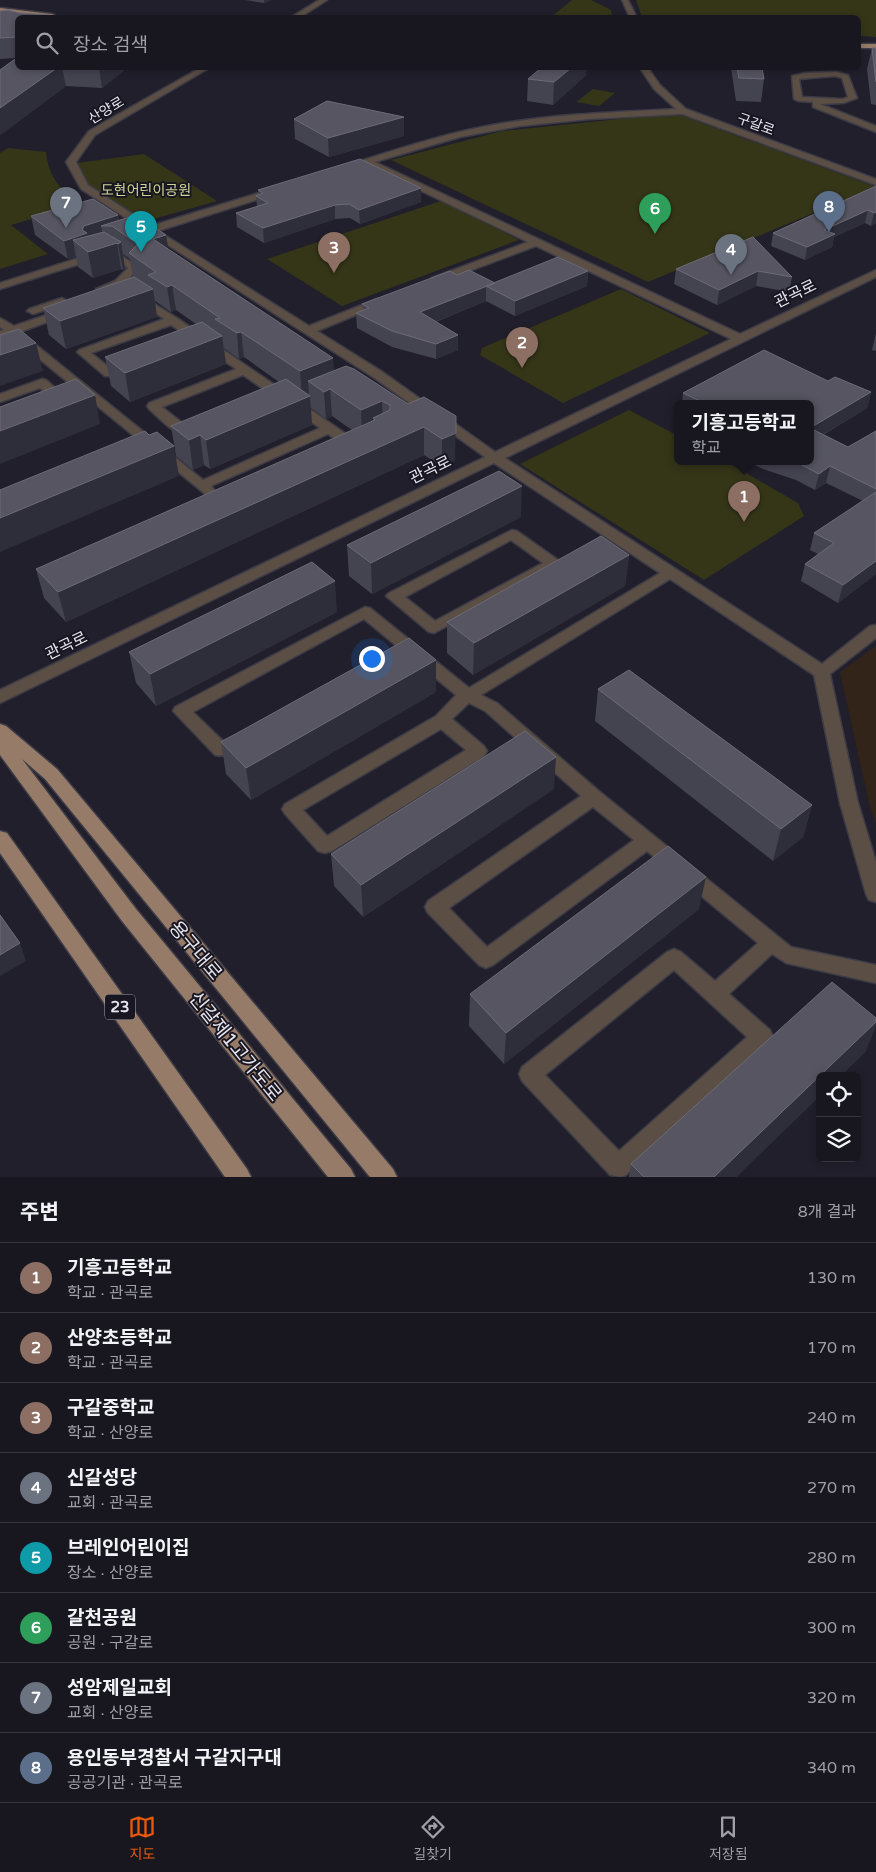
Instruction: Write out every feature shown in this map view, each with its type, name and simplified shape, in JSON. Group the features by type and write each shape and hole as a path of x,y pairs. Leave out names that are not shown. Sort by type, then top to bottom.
{"main road":[{"path":"0,10 44,15"},
{"path":"0,16 15,16"},
{"path":"861,46 876,46"},
{"name":"용구대로","path":"0,730 51,774 385,1177"},
{"name":"신갈제1고가도로","path":"0,742 129,915 343,1177"},
{"name":"23","path":"0,838 239,1177"}],"street":[{"path":"298,15 324,0"},
{"path":"626,0 633,15"},
{"name":"산양로","path":"145,231 84,187 71,162 92,133 202,70"},
{"name":"구갈로","path":"645,70 657,87 683,111 876,182"},
{"path":"836,74 845,77 853,98 843,101 818,101 798,99 795,78 805,75 836,74"},
{"path":"818,101 816,105 827,111 876,129"},
{"path":"339,170 429,143 497,127 553,120 683,111"},
{"path":"368,162 741,340"},
{"path":"145,231 282,188"},
{"path":"145,231 377,374 494,457 822,672 849,803 876,894"},
{"path":"0,278 112,242"},
{"path":"428,283 537,242"},
{"path":"0,286 104,253 112,254 134,268 119,283 93,291"},
{"name":"관곡로","path":"0,697 876,273"},
{"path":"119,283 344,439 347,450 329,458"},
{"path":"102,300 130,290"},
{"path":"33,311 76,297"},
{"path":"308,331 391,297"},
{"path":"6,333 75,309"},
{"path":"136,363 109,373 83,352 173,320"},
{"path":"0,321 6,333 90,394 202,485 212,496 201,506 184,514"},
{"path":"182,346 200,339"},
{"path":"202,425 185,432 153,406 245,370"},
{"path":"359,381 377,374"},
{"path":"0,398 42,383 66,403"},
{"path":"49,409 90,394"},
{"path":"261,400 278,394"},
{"path":"297,406 315,399"},
{"path":"202,485 329,429"},
{"path":"345,442 360,445"},
{"path":"132,450 150,443"},
{"path":"512,534 553,563 434,628 394,596 512,534"},
{"path":"442,720 478,751 326,846 291,810 442,720 458,702 670,573"},
{"path":"254,731 221,750 181,711 365,612 468,696 491,707 594,797 786,954 876,974"},
{"path":"822,672 876,630"},
{"path":"389,654 405,644"},
{"path":"594,797 434,907 486,959 647,841"},
{"path":"714,994 772,942"},
{"path":"674,958 714,994 762,1038 618,1167 530,1074 674,958"}],"shaded area":[{"path":"876,646 876,824 869,803 840,672"}],"green space":[{"path":"572,0 591,0 611,10 612,15 553,15"},
{"path":"636,0 876,0 876,37 861,36 861,15 641,15"},
{"path":"593,89 615,93 599,106 576,102"},
{"path":"648,116 683,116 876,187 648,282 391,160 502,131"},
{"path":"8,148 46,152 50,170 57,183 82,204 11,225 48,254 0,269 0,153"},
{"name":"도현어린이공원","path":"144,154 217,201 143,222 89,185 77,163"},
{"path":"441,201 519,240 342,306 267,259"},
{"path":"621,289 710,333 563,403 480,355 482,348"},
{"path":"629,410 674,434 674,465 732,465 798,503 804,516 704,580 520,464"}],"building":[{"path":"8,10 20,13 49,15 15,15 15,37 0,38 0,11"},
{"path":"872,48 876,48 876,82"},
{"path":"15,59 15,70 54,70 0,108 0,70"},
{"path":"539,70 569,70 554,82 528,79"},
{"path":"737,70 762,70 764,79 739,78"},
{"path":"327,101 404,117 328,138 294,119"},
{"path":"360,159 421,188 359,210 349,204 335,205 263,228 236,213 268,203 256,196 263,193 258,190"},
{"path":"876,186 876,212 868,210 824,230 835,234 807,247 773,233"},
{"path":"93,199 118,215 84,226 82,230 87,233 64,241 31,216"},
{"path":"136,215 166,235 153,239 333,358 300,371 241,332 237,333 215,319 220,318 172,285 167,287 148,275 156,272 129,253 137,245 136,243 112,226 101,226"},
{"path":"104,232 121,242 88,252 73,240"},
{"path":"753,237 792,277 758,271 719,290 676,269"},
{"path":"558,257 588,271 515,301 486,286"},
{"path":"469,270 495,283 420,312 458,335 436,344 392,331 356,313 369,308 362,304 450,271 457,275"},
{"path":"134,277 153,289 60,321 43,308"},
{"path":"202,322 222,336 125,373 105,357"},
{"path":"19,329 36,343 0,355 0,335"},
{"path":"764,350 828,381 835,377 871,392 814,426 814,400 698,400 683,393"},
{"path":"346,366 354,369 408,404 424,397 456,416 456,433 442,439 424,427 58,592 36,569 375,420 373,418 390,410 390,405 382,401 361,410 330,389 324,392 308,381"},
{"path":"76,379 95,395 0,431 0,407"},
{"path":"286,379 310,396 206,440 200,435 189,440 171,426"},
{"path":"814,430 848,447 876,431 876,489 830,466 819,474 802,465 814,465"},
{"path":"145,431 149,435 157,432 174,446 0,518 0,490"},
{"path":"499,471 522,486 371,563 347,545"},
{"path":"876,492 876,561 843,585 805,564 834,543 814,533"},
{"path":"601,536 629,555 474,643 447,622"},
{"path":"312,562 335,581 150,674 129,652"},
{"path":"409,638 436,660 246,768 221,742"},
{"path":"629,670 812,805 781,829 598,689"},
{"path":"525,731 556,757 361,885 331,854"},
{"path":"668,846 706,877 506,1033 470,994"},
{"path":"0,915 20,943 0,955"},
{"path":"832,982 876,1018 876,1022 824,1072 816,1072 816,1079 714,1177 644,1177 631,1164"}],"place":[{"name":"성암제일교회","path":"66,228"},
{"name":"용인동부경찰서 구갈지구대","path":"829,232"},
{"name":"갈천공원","path":"655,234"},
{"name":"브레인어린이집","path":"141,252"},
{"name":"구갈중학교","path":"334,273"},
{"name":"신갈성당","path":"731,275"},
{"name":"산양초등학교","path":"522,368"},
{"name":"기흥고등학교","path":"744,522"}]}
